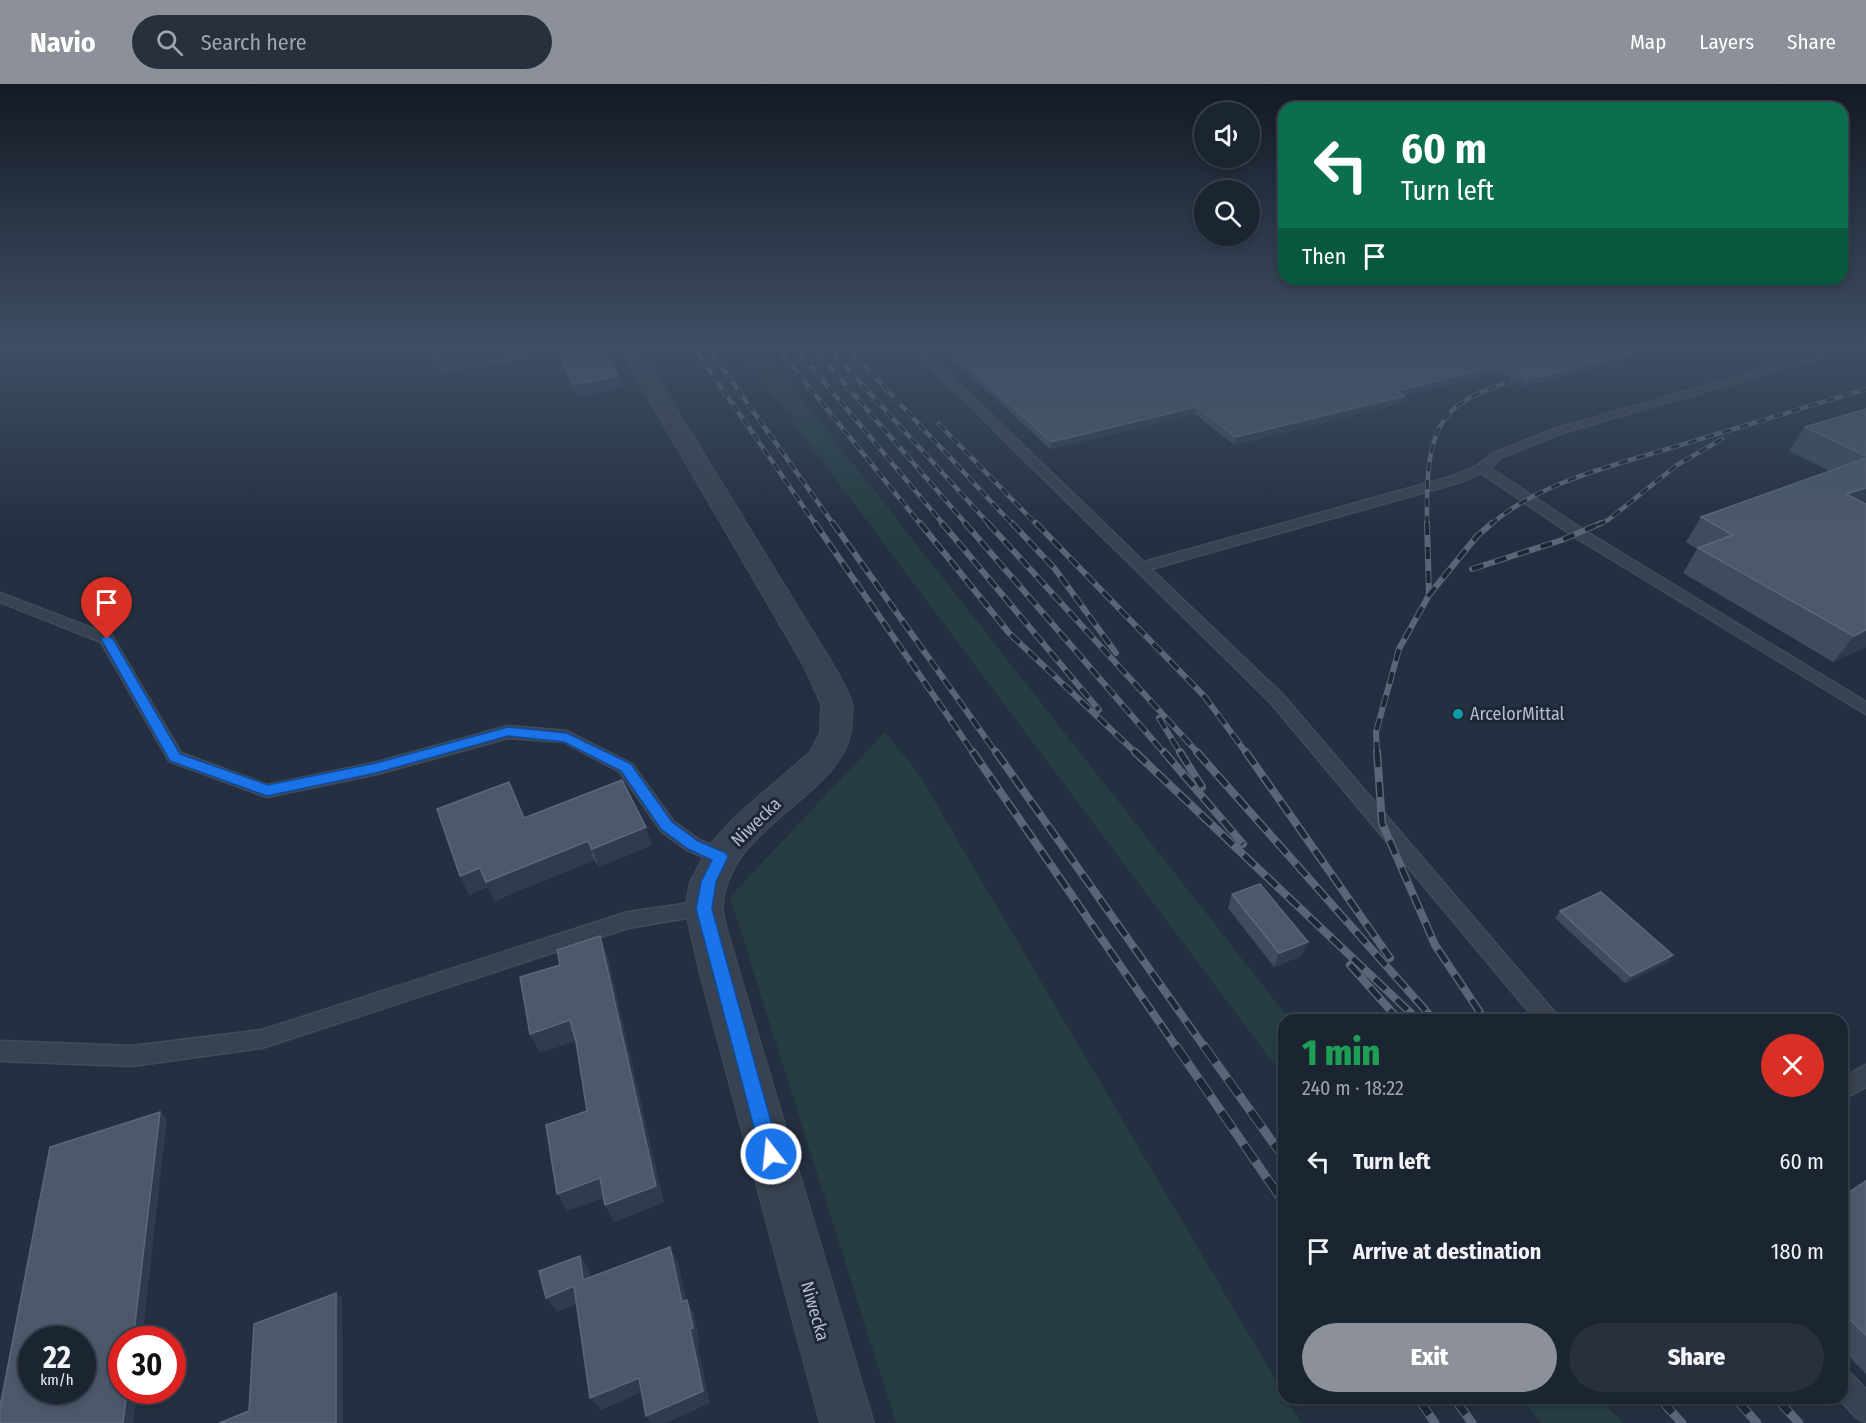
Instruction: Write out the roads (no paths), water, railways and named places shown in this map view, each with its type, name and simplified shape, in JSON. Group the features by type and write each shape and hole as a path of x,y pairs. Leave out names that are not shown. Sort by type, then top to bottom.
{"street":[{"name":"Niwecka","path":"664,407 819,666 837,704 836,734 823,759 746,827 721,857 709,882 704,909 723,986 847,1423"}],"lane":[{"path":"978,407 1277,699 1544,1014"},
{"path":"1143,567 1457,478 1482,468 1498,455 1522,444 1558,431 1641,407"},
{"path":"1482,468 1580,534 1866,708"},
{"path":"0,597 107,639 175,757 267,791 376,768 508,732 567,737 626,768 667,826 693,845 721,857"},
{"path":"0,1051 132,1056 262,1039 628,920 704,909"},
{"path":"1848,1086 1866,1075"},
{"path":"1848,1390 1866,1409"}],"railway":[{"path":"735,407 816,525"},
{"path":"750,407 834,525"},
{"path":"826,407 921,525"},
{"path":"845,407 944,525"},
{"path":"865,407 967,525"},
{"path":"883,407 990,525"},
{"path":"903,407 1013,525"},
{"path":"1427,523 1428,478 1433,446 1438,431 1456,407"},
{"path":"1490,525 1531,497 1578,477 1804,407"},
{"path":"939,424 1037,525"},
{"path":"1597,525 1608,520 1677,465 1722,439"},
{"path":"815,523 974,754"},
{"path":"833,523 997,754"},
{"path":"920,523 1009,633 1137,754"},
{"path":"942,523 1099,710"},
{"path":"965,523 1165,754"},
{"path":"988,523 1199,754"},
{"path":"1012,523 1055,569 1116,653"},
{"path":"1036,523 1205,697 1247,754"},
{"path":"1427,523 1429,595"},
{"path":"1429,595 1477,536 1492,523"},
{"path":"1472,569 1562,540 1601,523"},
{"path":"1377,754 1376,732 1399,649 1429,595"},
{"path":"1159,718 1181,754"},
{"path":"973,752 1177,1048"},
{"path":"996,752 1205,1048"},
{"path":"1135,752 1412,1014"},
{"path":"1164,752 1243,844"},
{"path":"1180,752 1202,787"},
{"path":"1197,752 1429,1014"},
{"path":"1246,752 1390,958"},
{"path":"1377,752 1382,823 1435,945 1481,1014"},
{"path":"1350,965 1394,1014"},
{"path":"1176,1046 1278,1194"},
{"path":"1204,1046 1278,1150"},
{"path":"1422,1404 1435,1423"},
{"path":"1458,1404 1472,1423"},
{"path":"1665,1404 1682,1423"},
{"path":"1740,1404 1757,1423"},
{"path":"1782,1404 1799,1423"}],"place":[{"name":"ArcelorMittal","path":"1458,714"}]}
